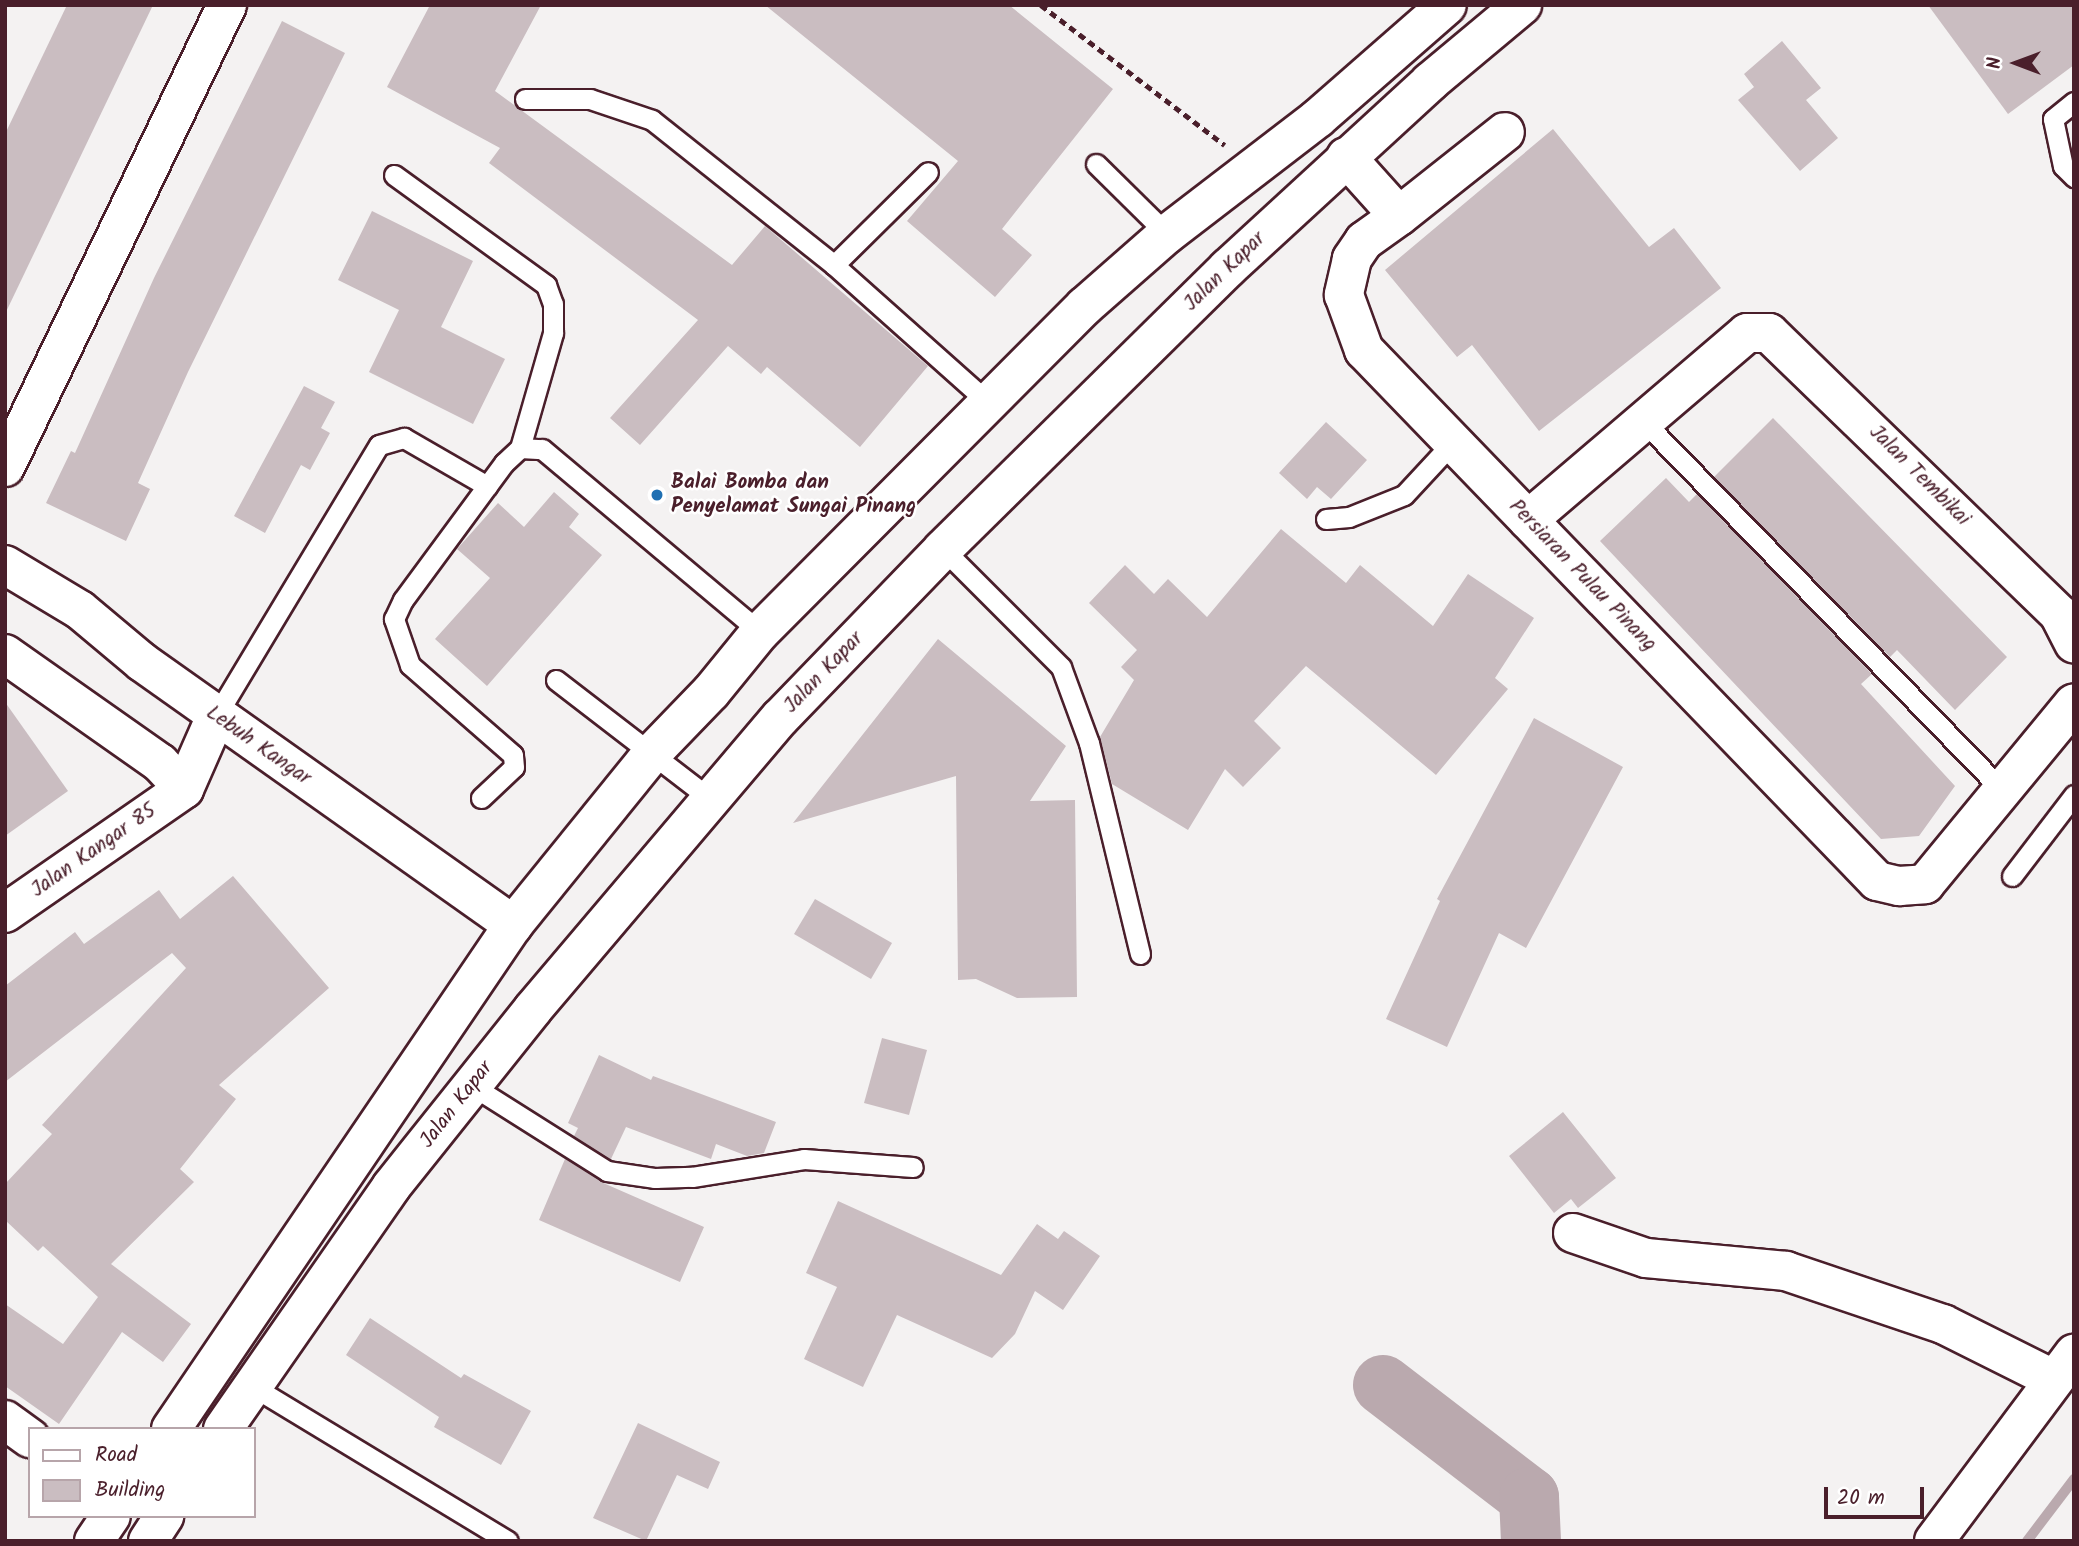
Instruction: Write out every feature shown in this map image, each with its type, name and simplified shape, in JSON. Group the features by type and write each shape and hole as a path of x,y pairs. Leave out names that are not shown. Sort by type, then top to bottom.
{"main road":[{"path":"5,467 227,5"},
{"path":"172,1427 513,925 653,752 711,692 760,632 1086,306 1167,234 1256,168 1447,5"},
{"name":"Jalan Kapar","path":"224,1427 391,1187 709,798 943,549 1346,157 1522,5"},
{"name":"Persiaran Pulau Pinang","path":"1505,132 1364,241 1352,259 1344,295 1364,350 1859,866 1877,881 1899,886 1925,884 2002,790"},
{"path":"1346,157 1399,216"},
{"name":"Jalan Tembikai","path":"1645,423 1747,334 1769,334 1786,346 2059,614 2074,643"},
{"path":"1528,520 1645,423"},
{"name":"Lebuh Kangar","path":"5,565 80,610 216,716 513,925"},
{"path":"12,668 160,763 184,789 216,716"},
{"path":"2002,790 2074,703"},
{"name":"Jalan Kangar 85","path":"5,913 184,789"},
{"path":"1573,1233 1647,1258 1786,1271 2063,1366 1934,1541"},
{"path":"5,1420 28,1437"},
{"path":"94,1541 110,1518"},
{"path":"148,1541 163,1518"}],"lane":[{"path":"525,99 590,99 652,120 834,265 990,404"},
{"path":"2074,102 2053,119 2063,166 2074,177"},
{"path":"1096,164 1167,234"},
{"path":"834,265 928,172"},
{"path":"394,175 546,285 553,304 553,333 520,447 487,486 403,600 394,619 410,665 513,755 514,767 481,798"},
{"path":"1645,423 2002,790"},
{"path":"216,716 379,445 404,438 487,486"},
{"path":"1326,519 1349,517 1404,495 1453,442"},
{"path":"520,447 542,449 760,632"},
{"path":"943,549 1060,667 1089,743 1140,954"},
{"path":"556,680 653,752 709,798"},
{"path":"2012,876 2074,795"},
{"path":"471,1086 607,1171 655,1178 692,1177 804,1160 913,1167"},
{"path":"252,1386 508,1541"}],"path":[{"path":"1041,5 1256,168"}],"building":[{"path":"67,5 153,5 5,314 5,134"},
{"path":"430,5 541,5 495,91 732,265 765,226 928,366 860,447 767,367 761,374 728,346 640,445 610,418 698,320 489,163 500,148 387,87"},
{"path":"765,5 1009,5 1113,89 1002,229 1032,255 995,297 907,221 958,161"},
{"path":"1928,5 2074,5 2074,65 2008,114"},
{"path":"282,21 345,53 188,372 138,483 150,489 126,541 46,503 71,451 75,453 154,278"},
{"path":"1782,41 1821,88 1806,100 1838,138 1800,171 1738,100 1754,87 1744,74"},
{"path":"1553,129 1649,247 1674,228 1721,288 1539,431 1472,345 1457,357 1385,270"},
{"path":"372,211 473,261 441,327 505,359 473,424 369,372 399,310 338,280"},
{"path":"304,386 335,402 321,428 330,433 310,470 301,465 265,533 234,516"},
{"path":"1773,418 2007,657 1955,710 1897,650 1890,657 1714,477"},
{"path":"1326,422 1367,460 1331,499 1317,487 1307,499 1279,473"},
{"path":"1666,478 1689,502 1697,494 1872,674 1861,684 1955,786 1919,836 1881,839 1600,541"},
{"path":"554,492 579,514 569,527 602,555 487,686 435,639 490,578 457,549 498,503 524,527"},
{"path":"1281,529 1346,583 1360,565 1433,626 1468,574 1534,618 1495,678 1508,689 1436,775 1306,666 1254,721 1281,748 1243,787 1225,769 1188,830 1112,784 1100,737 1134,680 1121,667 1137,650 1089,603 1125,565 1154,594 1168,579 1207,617"},
{"path":"938,639 1066,746 1030,801 1075,800 1077,997 1017,998 976,979 958,980 956,776 793,823"},
{"path":"5,702 68,791 5,836"},
{"path":"1534,718 1623,767 1526,948 1499,933 1447,1047 1386,1019 1440,901 1437,899"},
{"path":"233,876 329,988 219,1085 236,1099 180,1169 194,1182 111,1264 191,1324 163,1362 122,1332 59,1424 5,1386 5,1304 63,1344 98,1297 43,1246 38,1251 5,1220 5,1184 52,1134 42,1125 186,968 172,953 5,1082 5,986 75,932 84,944 159,890 180,919"},
{"path":"815,899 892,943 871,979 794,934"},
{"path":"882,1038 927,1050 909,1115 864,1103"},
{"path":"599,1055 651,1080 653,1076 776,1122 764,1153 747,1156 716,1144 711,1159 626,1127 611,1159 574,1136 578,1128 568,1123"},
{"path":"1563,1112 1616,1178 1578,1208 1571,1199 1554,1213 1509,1156"},
{"path":"565,1159 601,1182 704,1227 680,1282 539,1220"},
{"path":"838,1201 1001,1275 1037,1224 1058,1239 1064,1231 1100,1256 1063,1310 1035,1291 1015,1334 992,1358 897,1315 863,1387 804,1359 837,1287 806,1273"},
{"path":"370,1318 461,1378 464,1374 531,1411 501,1465 434,1427 439,1417 346,1355"},
{"path":"638,1423 720,1462 708,1489 677,1475 646,1541 593,1518"}],"waterway":[{"path":"1383,1385 1529,1497 1531,1541"},
{"path":"2027,1541 2074,1479"}],"place":[{"name":"Balai Bomba dan Penyelamat Sungai Pinang","path":"657,495"}]}
